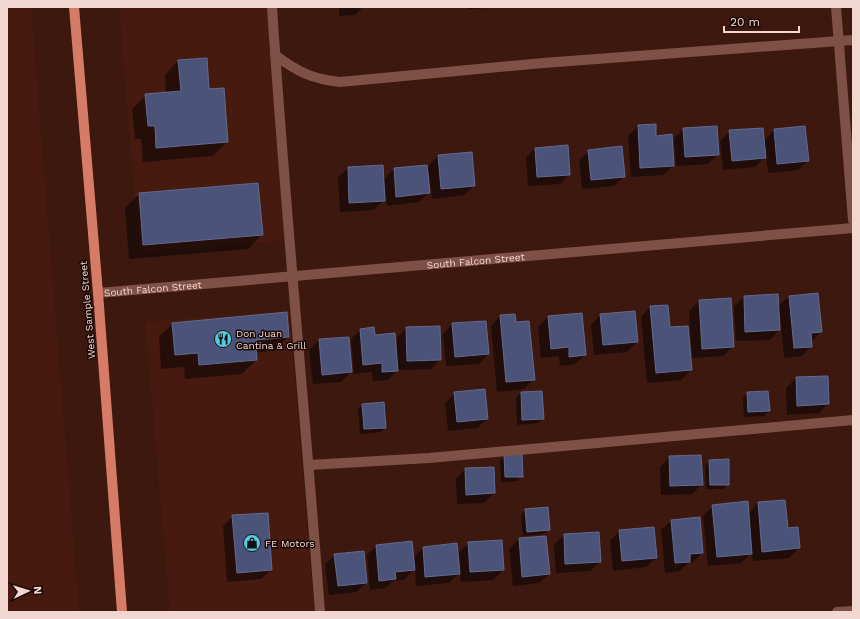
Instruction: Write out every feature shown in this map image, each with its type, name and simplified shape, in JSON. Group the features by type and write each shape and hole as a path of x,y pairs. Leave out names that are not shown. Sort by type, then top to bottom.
{"main road":[{"name":"West Sample Street","path":"74,7 98,293 122,612"}],"street":[{"path":"272,7 292,276 309,465 320,612"},
{"path":"836,7 853,220"},
{"path":"275,55 294,69 309,76 340,82 543,63 853,40"},
{"name":"South Falcon Street","path":"98,293 853,228"},
{"path":"309,465 429,458 853,420"},
{"path":"837,612 853,611"}],"shaded area":[{"path":"7,7 31,7 79,612 7,612"},
{"path":"119,7 267,7 286,240 139,253"},
{"path":"289,311 314,612 170,612 145,322"}],"building":[{"path":"207,58 209,89 224,88 228,142 156,148 155,126 148,126 145,94 181,91 178,60"},
{"path":"656,124 656,136 672,134 674,166 640,168 638,125"},
{"path":"717,126 719,155 685,157 683,128"},
{"path":"805,126 809,161 777,164 774,129"},
{"path":"763,128 766,158 732,161 729,130"},
{"path":"568,145 570,175 537,177 535,148"},
{"path":"622,146 625,177 591,180 588,150"},
{"path":"472,152 475,186 441,189 438,155"},
{"path":"383,165 385,201 349,203 348,167"},
{"path":"427,165 430,193 396,197 394,168"},
{"path":"258,183 263,235 143,245 139,193"},
{"path":"818,293 822,332 811,333 812,347 794,348 789,296"},
{"path":"778,294 780,330 745,332 744,296"},
{"path":"731,298 734,347 702,349 699,300"},
{"path":"668,305 670,327 688,326 692,370 656,373 650,306"},
{"path":"635,311 638,342 603,345 600,314"},
{"name":"Don Juan Cantina & Grill","path":"287,312 289,337 256,340 257,360 199,365 198,353 175,355 172,323"},
{"path":"582,313 586,355 569,357 569,347 551,349 548,316"},
{"path":"515,314 516,322 529,321 535,380 506,382 500,315"},
{"path":"486,321 489,354 455,357 452,323"},
{"path":"440,326 441,360 407,361 406,327"},
{"path":"374,327 375,335 395,333 398,371 382,372 382,363 363,365 360,329"},
{"path":"349,337 352,372 322,375 319,339"},
{"path":"828,376 829,404 797,406 796,377"},
{"path":"485,389 488,419 457,422 454,392"},
{"path":"542,391 544,419 522,420 521,392"},
{"path":"768,391 770,411 748,412 747,392"},
{"path":"384,402 386,428 364,429 362,404"},
{"path":"522,454 523,477 505,477 504,455"},
{"path":"701,455 703,485 670,486 669,456"},
{"path":"729,459 729,485 710,485 709,460"},
{"path":"494,467 495,493 466,495 465,468"},
{"path":"785,500 788,528 798,527 800,548 762,552 758,502"},
{"path":"748,501 752,554 717,557 712,505"},
{"path":"548,507 550,530 527,532 525,509"},
{"name":"FE Motors","path":"268,513 272,570 237,573 232,515"},
{"path":"700,517 703,553 690,554 690,562 675,563 671,520"},
{"path":"654,527 657,558 622,561 619,530"},
{"path":"599,532 601,562 565,564 564,534"},
{"path":"546,536 550,574 522,577 519,538"},
{"path":"502,540 504,570 470,572 468,542"},
{"path":"412,541 415,570 395,572 396,579 379,581 376,545"},
{"path":"457,543 460,574 425,577 423,547"},
{"path":"364,551 367,583 338,586 334,554"}],"place":[{"name":"Don Juan Cantina & Grill","path":"223,339"},
{"name":"FE Motors","path":"252,543"}]}
